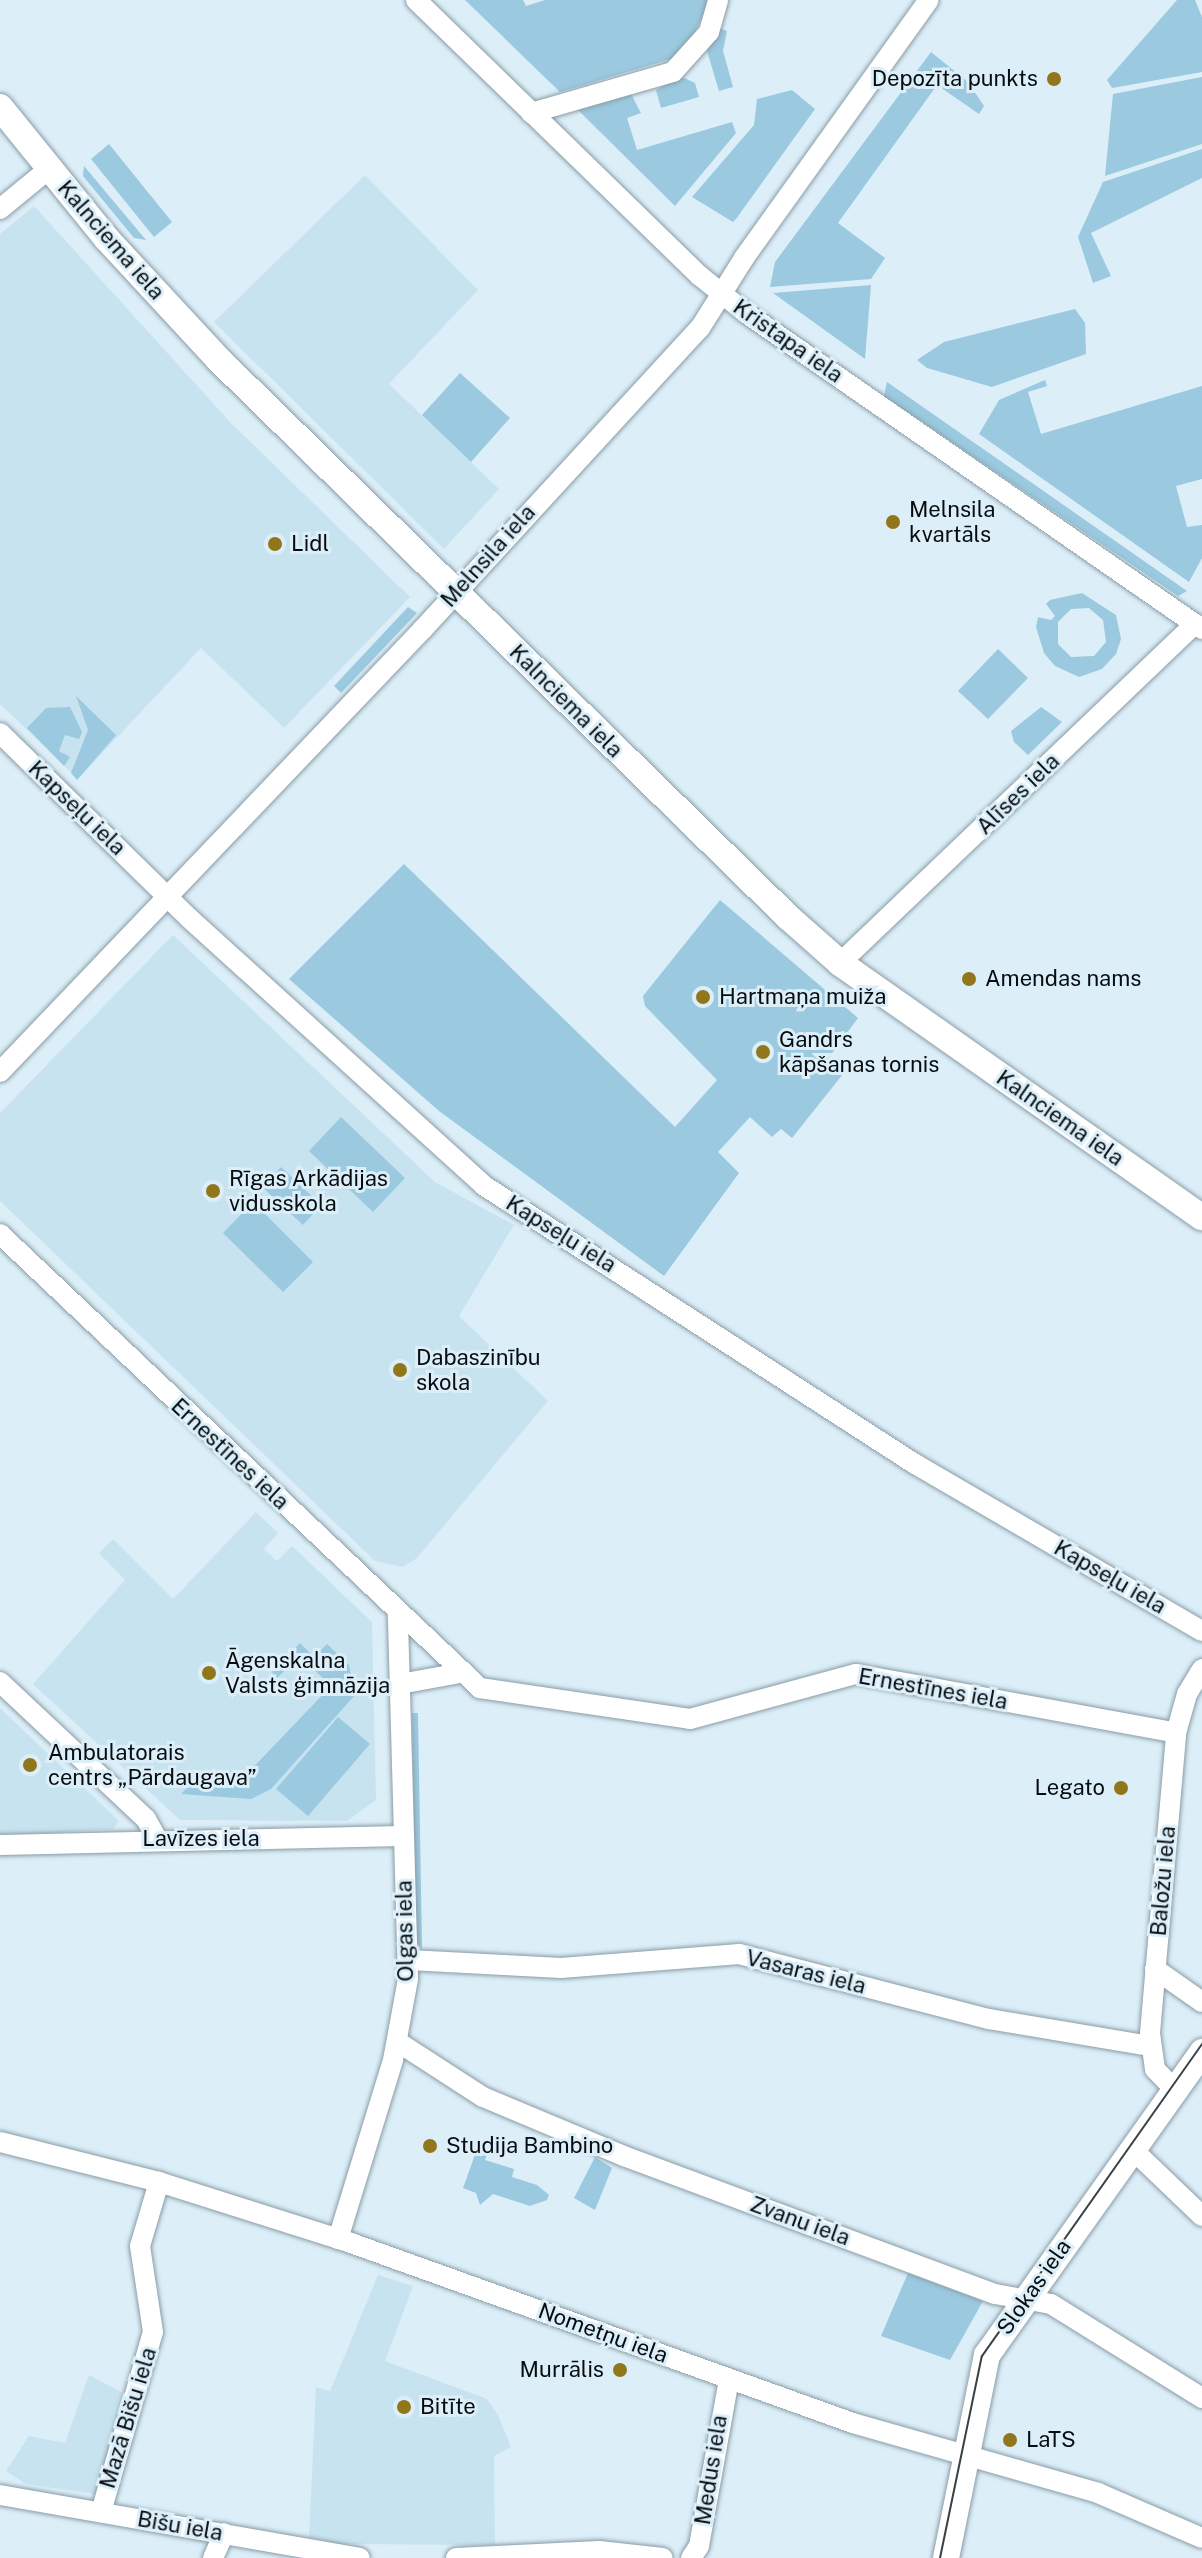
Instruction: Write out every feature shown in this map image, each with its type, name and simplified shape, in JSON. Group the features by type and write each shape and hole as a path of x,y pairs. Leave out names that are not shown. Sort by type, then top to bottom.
{"main road":[{"name":"Kalnciema iela","path":"0,107 208,349 840,963 1202,1217"},
{"name":"Slokas iela","path":"946,2558 964,2453 987,2355 1202,2052"}],"street":[{"name":"Kristapa iela","path":"416,0 723,295 1199,627"},
{"path":"531,113 673,72 709,32 718,0"},
{"name":"Melnsila iela","path":"0,1072 456,592 700,328 929,0"},
{"path":"0,209 50,168"},
{"name":"Alīses iela","path":"840,963 1199,627"},
{"name":"Kapseļu iela","path":"0,733 168,897 483,1185 915,1464 1202,1631"},
{"name":"Ernestīnes iela","path":"0,1234 460,1673 480,1688 690,1719 722,1714 856,1674 1176,1733"},
{"name":"Olgas iela","path":"338,2239 398,2042 409,1960 398,1613"},
{"name":"Baložu iela","path":"1175,2090 1155,2069 1150,2046 1176,1733 1187,1694 1202,1669"},
{"path":"400,1684 460,1673"},
{"path":"0,1682 146,1819 157,1839"},
{"name":"Lavīzes iela","path":"0,1845 157,1839 403,1836"},
{"name":"Vasaras iela","path":"409,1960 530,1968 739,1954 989,2019 1150,2046"},
{"path":"1155,1969 1202,2002"},
{"name":"Zvanu iela","path":"398,2042 483,2097 624,2156 995,2294 1051,2304 1202,2398"},
{"name":"Nometņu iela","path":"0,2142 159,2182 338,2239 853,2423 1098,2493 1202,2538"},
{"path":"1132,2149 1202,2216"},
{"name":"Mazā Bišu iela","path":"101,2512 153,2332 140,2246 159,2182"},
{"name":"Medus iela","path":"691,2558 699,2546 729,2380"},
{"name":"Bišu iela","path":"0,2495 224,2533 342,2558 360,2558"},
{"path":"213,2558 224,2533"},
{"path":"456,2558 599,2551 663,2558"}],"shaded area":[{"path":"465,0 523,0 526,6 545,0 710,0 689,45 671,59 560,92"},
{"path":"1177,0 1195,0 1202,17 1202,72 1112,88 1107,80"},
{"path":"719,28 727,31 723,51 733,87 719,91 707,51"},
{"path":"931,52 968,82 984,106 979,114 937,85 838,223 885,258 871,279 770,287 775,262"},
{"path":"680,76 695,83 699,97 661,108 656,90"},
{"path":"1202,77 1202,144 1105,176 1113,94"},
{"path":"792,90 815,109 736,219 733,222 692,197 754,125 757,99"},
{"path":"631,94 641,113 627,118 637,150 732,122 736,133 675,206 575,107"},
{"path":"109,144 172,222 154,237 91,159"},
{"path":"1202,149 1202,178 1091,233 1111,276 1093,283 1078,237 1103,182"},
{"path":"84,166 146,240 134,238 83,176"},
{"path":"365,175 478,290 389,384 499,489 444,549 214,322"},
{"path":"34,206 231,423 410,597 284,728 201,648 78,779 0,704 0,234"},
{"path":"871,285 865,359 773,293"},
{"path":"1075,309 1085,323 1086,354 992,387 927,368 917,360 944,342"},
{"path":"460,373 510,418 471,462 422,415"},
{"path":"1045,380 1047,386 1028,392 1041,434 1202,386 1202,479 1176,486 1187,527 1202,525 1202,558 1189,582 979,434 999,400"},
{"path":"887,382 1187,591 1178,596 884,396"},
{"path":"1082,593 1116,615 1121,639 1116,654 1102,669 1079,677 1055,666 1044,653 1036,627 1038,617 1051,620 1055,616 1046,604 1050,600","holes":["1089,608 1103,620 1106,642 1094,656 1071,657 1058,644 1058,622 1071,609"]},
{"path":"408,607 417,613 341,693 334,686"},
{"path":"998,649 1028,678 988,719 958,691"},
{"path":"76,696 116,735 77,780 71,773 88,730"},
{"path":"70,707 82,732 79,739 65,735 59,751 70,757 64,766 27,728 46,708"},
{"path":"1041,707 1062,722 1028,755 1014,742 1011,731"},
{"path":"404,864 675,1127 717,1080 645,1006 643,996 720,900 858,1018 827,1060 843,1074 792,1138 781,1129 772,1137 750,1117 718,1152 739,1173 664,1276 439,1111 289,979"},
{"name":"Rīgas Arkādijas vidusskola","path":"173,935 435,1182 514,1225 459,1316 548,1401 417,1558 403,1567 375,1561 0,1201 0,1113"},
{"path":"341,1117 405,1178 373,1212 309,1151"},
{"path":"281,1167 321,1205 303,1225 262,1187"},
{"path":"253,1202 313,1262 283,1292 223,1233"},
{"name":"Āgenskalna Valsts ģimnāzija","path":"256,1512 278,1533 264,1549 277,1561 292,1546 372,1622 376,1800 347,1821 180,1820 33,1684 125,1580 99,1553 113,1539 173,1599"},
{"path":"300,1643 314,1657 327,1644 349,1665 355,1695 271,1789 251,1799 181,1794 202,1773 232,1770 242,1779 331,1686 300,1656 277,1678 272,1672"},
{"name":"Ambulatorais centrs „Pārdaugava”","path":"0,1708 119,1821 113,1829 0,1836"},
{"path":"412,1713 418,1713 422,1949 416,1943"},
{"path":"338,1717 370,1744 308,1816 276,1789"},
{"path":"477,2149 488,2152 485,2160 514,2169 512,2177 537,2185 549,2195 547,2200 530,2206 493,2194 480,2205 476,2193 463,2188"},
{"path":"595,2157 612,2168 595,2210 574,2198"},
{"path":"908,2273 983,2301 950,2360 881,2336"},
{"name":"Bitīte","path":"378,2275 413,2286 385,2361 487,2399 498,2415 511,2447 494,2456 495,2545 340,2544 309,2537 316,2387 330,2391"},
{"path":"89,2375 125,2394 96,2494 26,2484 6,2471 29,2436 65,2443"}],"tram line":[{"path":"940,2558 982,2356 1202,2044"}],"place":[{"name":"Depozīta punkts","path":"1054,79"},
{"name":"Melnsila kvartāls","path":"893,522"},
{"name":"Lidl","path":"275,544"},
{"name":"Amendas nams","path":"969,979"},
{"name":"Hartmaņa muiža","path":"703,997"},
{"name":"Gandrs kāpšanas tornis","path":"763,1052"},
{"name":"Rīgas Arkādijas vidusskola","path":"213,1191"},
{"name":"Dabaszinību skola","path":"400,1370"},
{"name":"Āgenskalna Valsts ģimnāzija","path":"209,1673"},
{"name":"Ambulatorais centrs „Pārdaugava”","path":"30,1765"},
{"name":"Legato","path":"1121,1788"},
{"name":"Studija Bambino","path":"430,2146"},
{"name":"Murrālis","path":"620,2370"},
{"name":"Bitīte","path":"404,2407"},
{"name":"LaTS","path":"1010,2440"}]}
